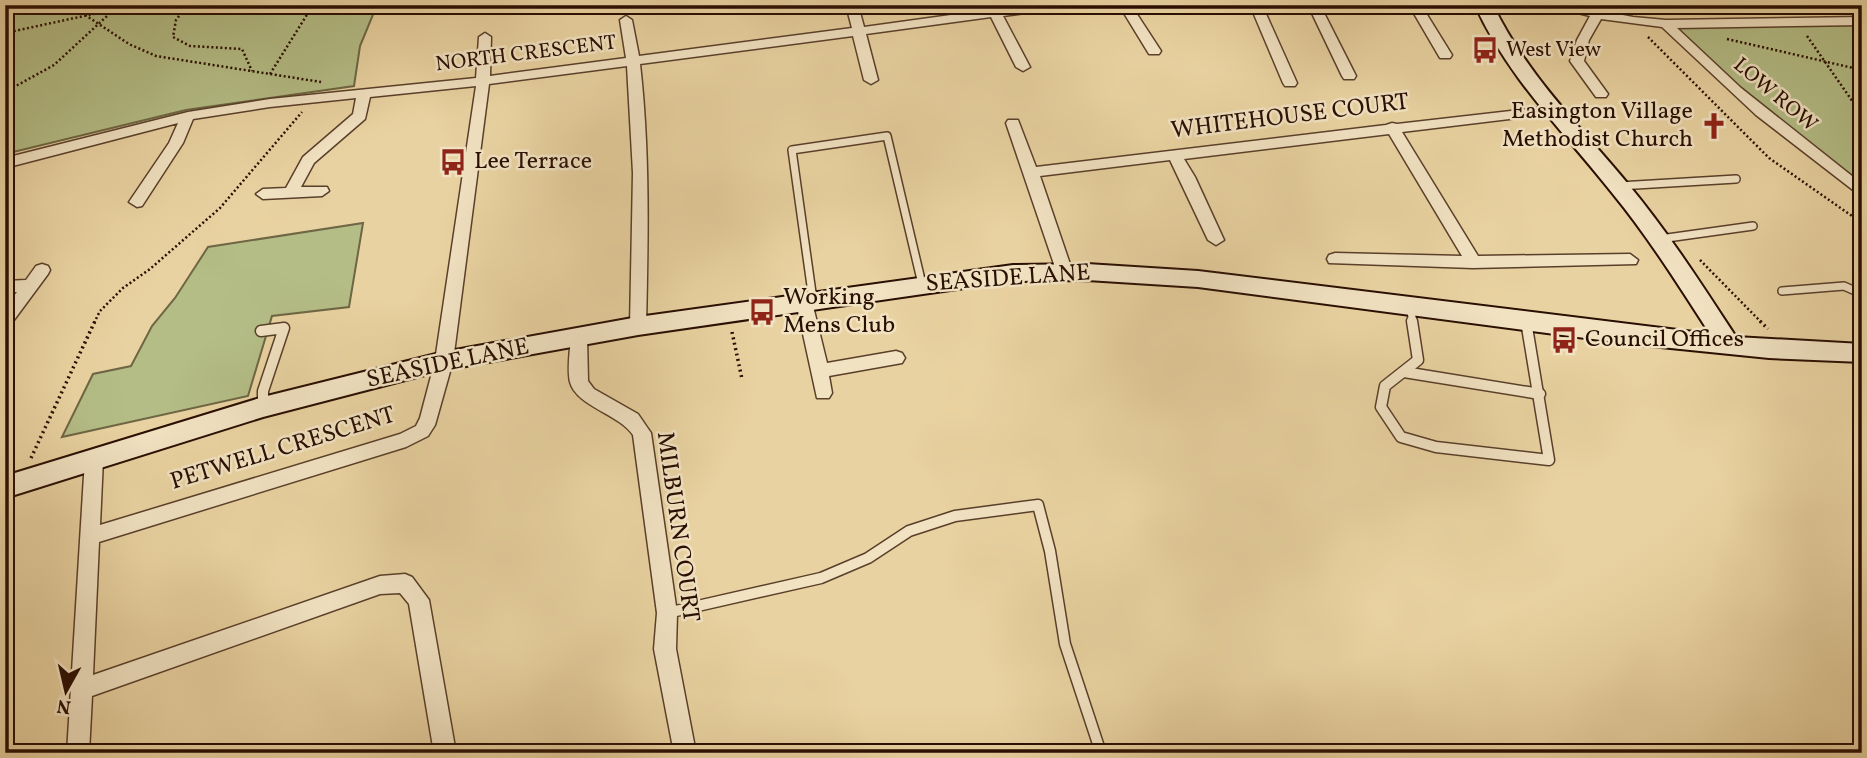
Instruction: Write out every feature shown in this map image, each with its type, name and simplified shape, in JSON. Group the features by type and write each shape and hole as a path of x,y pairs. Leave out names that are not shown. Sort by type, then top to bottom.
{"main road":[{"path":"1484,5 1505,46 1554,110 1618,186 1668,237 1729,345"},
{"name":"SEASIDE LANE","path":"12,485 263,407 444,361 638,326 922,284 1063,270 1234,283 1729,345 1862,353"}],"street":[{"path":"852,5 871,79"},
{"name":"NORTH CRESCENT","path":"5,163 188,116 311,99 483,81 860,31 992,9 1056,5"},
{"path":"1125,5 1154,51"},
{"path":"1256,5 1290,83"},
{"path":"1314,5 1349,76"},
{"path":"1415,5 1445,55"},
{"path":"1552,5 1597,15 1666,24 1862,22"},
{"path":"992,9 1023,67"},
{"path":"1597,15 1583,40 1577,61 1601,94"},
{"path":"626,20 634,61 641,158 638,326"},
{"name":"LOW ROW","path":"1666,24 1695,54 1768,118 1862,192"},
{"name":"PETWELL CRESCENT","path":"89,537 406,440 422,430 429,420 444,361 483,81 485,37"},
{"path":"291,192 308,160 360,116 358,94"},
{"name":"WHITEHOUSE COURT","path":"1031,172 1392,127 1554,110"},
{"path":"137,202 176,143 188,116"},
{"path":"1013,123 1063,270"},
{"path":"1392,127 1473,262"},
{"path":"1174,154 1188,177 1216,240"},
{"path":"263,194 322,191"},
{"path":"1335,259 1423,263 1630,260"},
{"path":"5,320 42,270"},
{"path":"5,287 30,286"},
{"path":"809,301 823,393"},
{"name":"MILBURN COURT","path":"579,337 579,382 588,394 632,419 642,433 667,613 665,649 685,753"},
{"path":"820,371 896,358"},
{"path":"78,753 94,459"},
{"path":"80,690 380,586 404,583 419,600 439,751"}],"lane":[{"path":"809,301 792,150 887,136 922,284"},
{"path":"1618,186 1736,179"},
{"path":"1668,237 1753,226"},
{"path":"1782,291 1844,286 1862,294"},
{"path":"1410,306 1418,360 1385,386 1381,407 1401,437 1437,447 1549,460 1526,321"},
{"path":"261,331 284,328 263,391 263,407"},
{"path":"1404,372 1540,394"},
{"path":"667,613 821,578 868,558 909,531 956,516 1038,505 1050,551 1065,644 1101,753"}],"path":[{"path":"70,5 99,26 156,56 332,85 358,94"},
{"path":"187,5 174,22 171,30 173,37 190,46 242,49 246,63 254,72"},
{"path":"271,74 313,5"},
{"path":"5,33 87,16 120,6"},
{"path":"5,92 54,65 120,6"},
{"path":"1633,21 1757,148 1862,223"},
{"path":"1802,23 1823,60 1862,115"},
{"path":"1703,24 1718,36 1862,70"},
{"path":"12,485 100,311 123,288 150,269 220,208 297,121 311,99"},
{"path":"1668,237 1789,350"},
{"path":"728,313 742,379"}],"green space":[{"path":"5,5 377,5 360,46 354,86 186,110 5,154"},
{"path":"1862,21 1862,192 1666,24"},
{"path":"363,223 349,307 272,316 248,396 62,437 93,374 131,366 152,326 175,298 208,247"}],"place":[{"name":"West View","path":"1485,50"},
{"name":"Easington Village Methodist Church","path":"1714,126"},
{"name":"Lee Terrace","path":"453,162"},
{"name":"Working Mens Club","path":"762,312"},
{"name":"Council Offices","path":"1564,340"}]}
